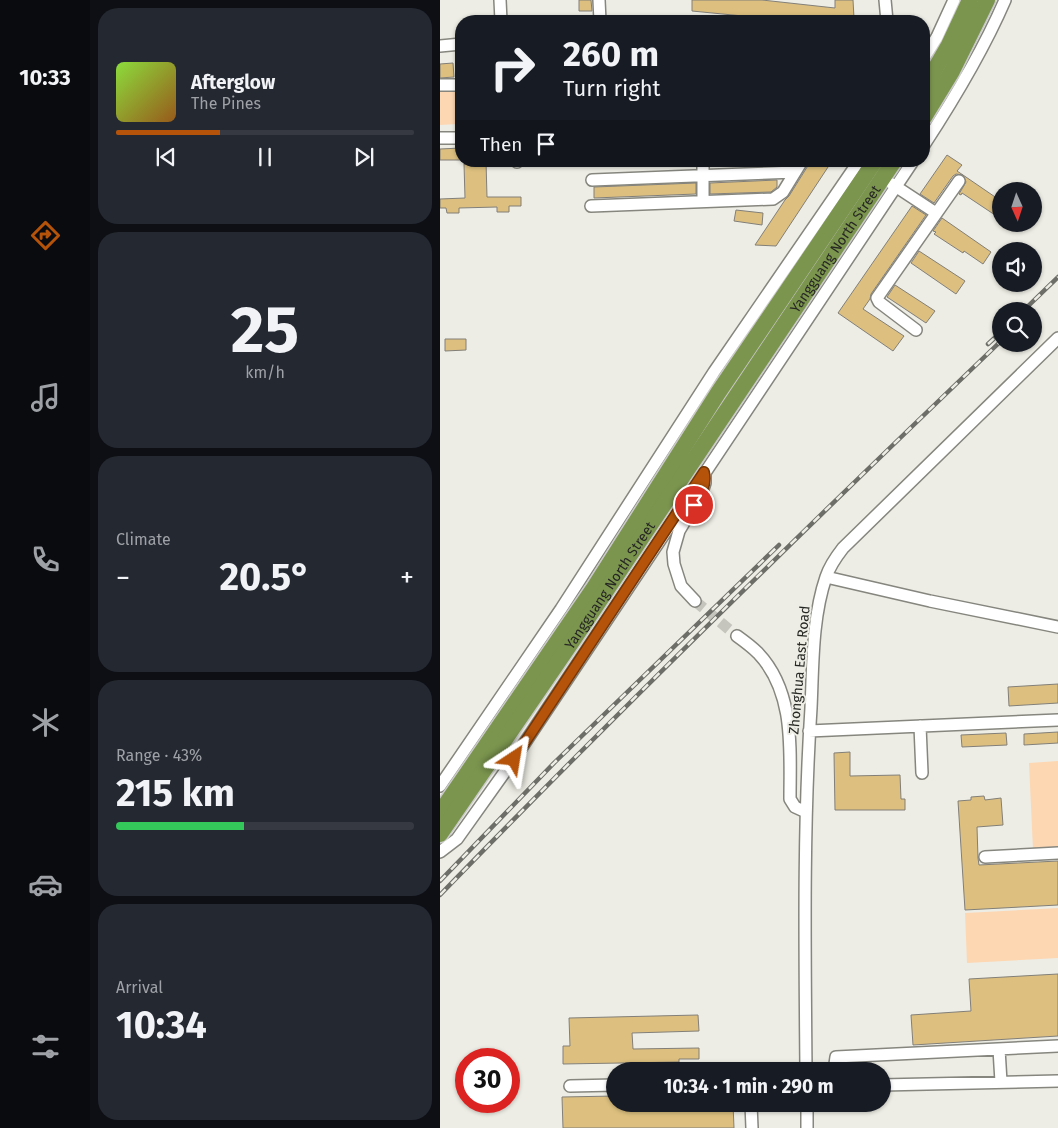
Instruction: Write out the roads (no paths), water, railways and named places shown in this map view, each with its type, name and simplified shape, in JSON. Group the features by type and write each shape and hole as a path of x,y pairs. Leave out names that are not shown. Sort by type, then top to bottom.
{"highway":[{"path":"930,59 970,0"},
{"path":"930,107 952,72 987,0"},
{"name":"Yangguang North Street","path":"440,813 444,793 594,588 718,393 871,167"},
{"name":"Yangguang North Street","path":"440,834 696,457 889,182 893,167"}],"street":[{"path":"500,0 501,15"},
{"path":"599,0 600,15"},
{"path":"886,0 887,15"},
{"path":"930,56 954,0"},
{"path":"930,136 960,89 1005,0"},
{"path":"440,46 455,45"},
{"path":"440,86 455,85"},
{"path":"440,138 455,138"},
{"path":"703,167 703,201"},
{"path":"591,206 773,199 783,192 798,167"},
{"path":"444,793 480,730 567,600 714,372 855,167"},
{"path":"440,852 457,839 514,759 704,472 889,182 906,167"},
{"path":"592,180 795,172"},
{"path":"916,330 879,302 877,298 959,181"},
{"path":"889,182 936,213"},
{"name":"Zhonghua East Road","path":"806,1062 804,913 809,731 816,622 826,578 834,558 843,548 1058,338"},
{"path":"695,601 681,586 675,569 673,552 679,531 702,492 705,483 703,467 696,457"},
{"path":"826,578 1058,627"},
{"path":"737,636 757,652 765,662 774,674 782,693 790,728 790,799 795,807 806,812"},
{"path":"809,731 1058,720"},
{"path":"920,726 922,773"},
{"path":"985,857 1058,853"},
{"path":"835,1062 836,1057 1058,1046"},
{"path":"999,1049 1001,1082"},
{"path":"891,1085 1058,1081"},
{"path":"570,1086 606,1085"},
{"path":"751,1112 752,1128"},
{"path":"807,1112 807,1128"}],"tunnel":[{"path":"695,601 737,636"}],"railway":[{"path":"1032,302 1058,277"},
{"path":"988,344 992,340"},
{"path":"440,895 718,615 992,350"},
{"path":"440,881 555,762 779,545"}]}
